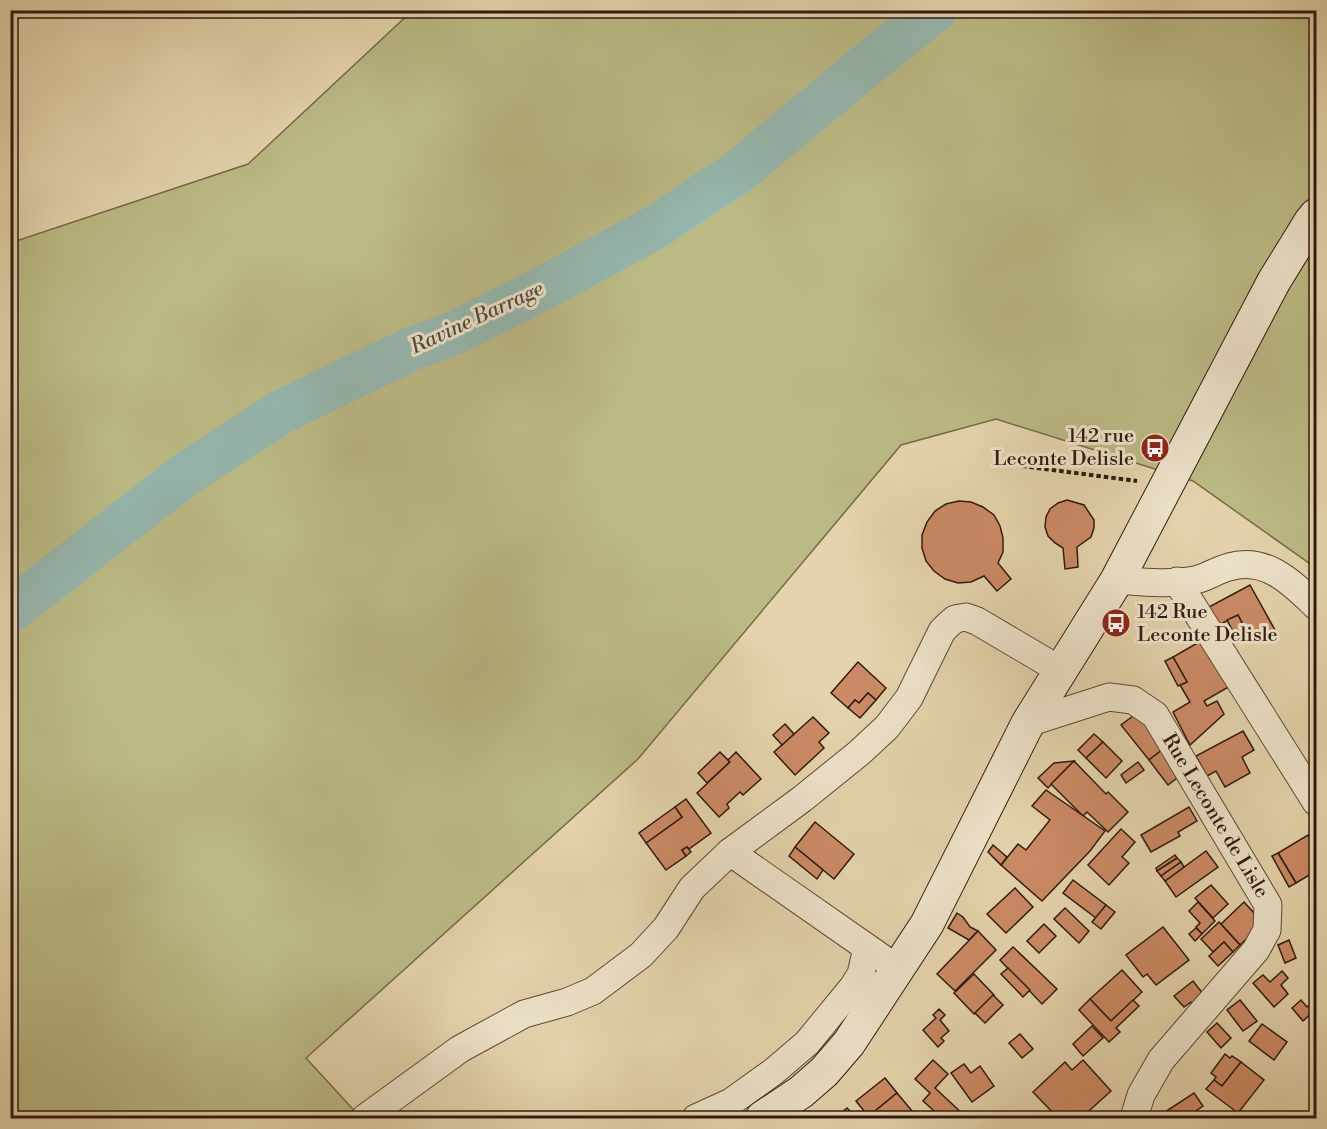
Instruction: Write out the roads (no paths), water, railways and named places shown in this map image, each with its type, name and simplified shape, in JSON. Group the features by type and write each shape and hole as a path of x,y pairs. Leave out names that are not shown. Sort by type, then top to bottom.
{"main road":[{"path":"762,1119 783,1106 824,1072 849,1043 927,924 1028,723 1117,580 1274,281 1311,221 1317,216"}],"street":[{"path":"1117,580 1156,584 1196,580 1231,566 1262,566 1286,578 1317,606"},
{"path":"1177,581 1317,802"},
{"path":"365,1119 460,1049 495,1028 524,1014 567,1002 593,991 641,955 666,928 692,888 730,852 859,753 887,727 909,698 942,631 955,619 966,617 977,621 1060,670"},
{"name":"Rue Leconte de Lisle","path":"1028,723 1109,697 1133,700 1155,715 1268,905 1267,930 1256,950 1161,1060 1141,1095 1134,1119"},
{"path":"730,852 898,969"},
{"path":"696,1119 730,1102 773,1072 807,1043 853,987 861,974 867,948"}],"waterway":[{"name":"Ravine Barrage","path":"10,611 186,474 283,411 409,350 457,332 654,228 738,172 935,10"}],"place":[{"name":"142 rue Leconte Delisle","path":"1155,448"},
{"name":"142 Rue Leconte Delisle","path":"1116,623"}]}
